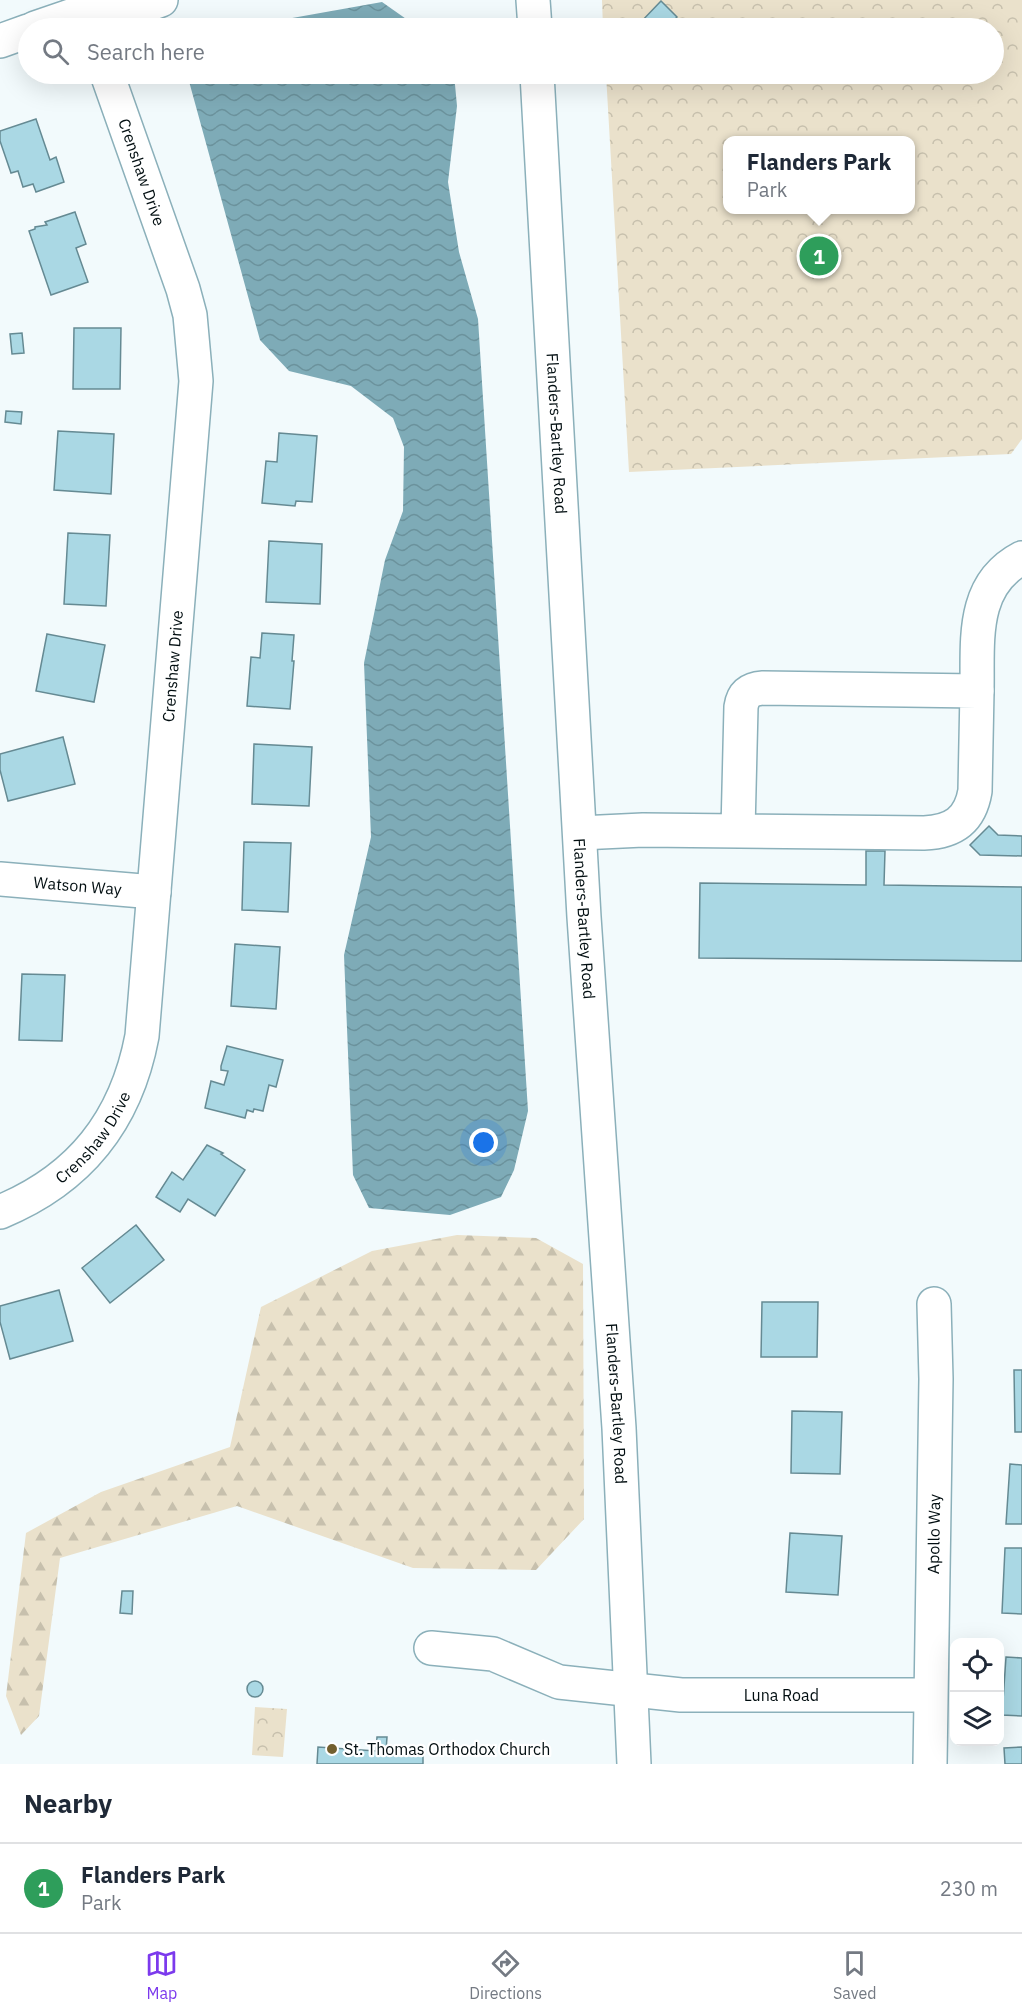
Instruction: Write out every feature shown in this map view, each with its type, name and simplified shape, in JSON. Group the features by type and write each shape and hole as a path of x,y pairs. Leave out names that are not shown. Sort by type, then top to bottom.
{"street":[{"path":"66,18 90,10 117,16 160,0"},
{"path":"533,0 534,18"},
{"path":"0,41 18,35"},
{"name":"Crenshaw Drive","path":"0,1212 51,1185 76,1165 97,1142 122,1102 134,1071 142,1036 196,381 190,315 183,289 111,84"},
{"name":"Flanders-Bartley Road","path":"538,84 580,833 619,1428 634,1764"},
{"path":"580,833 643,830 924,833 937,832 956,825 969,813 975,791 978,625 981,606 999,575 1022,558"},
{"path":"738,830 741,707 750,690 763,688 977,691"},
{"name":"Watson Way","path":"0,879 154,892"},
{"name":"Apollo Way","path":"930,1764 936,1379 934,1304"},
{"name":"Luna Road","path":"431,1648 493,1654 559,1682 681,1695 930,1695"}],"green space":[{"path":"602,0 1022,0 1022,439 1011,454 629,472 607,84 1004,84 1004,18 603,18"},
{"path":"457,1235 536,1238 583,1264 584,1519 536,1570 413,1568 237,1506 60,1558 39,1716 21,1735 6,1696 26,1533 101,1492 230,1447 261,1307 372,1251"},
{"path":"255,1707 287,1709 283,1757 252,1755"}],"water":[{"path":"382,2 405,18 292,18"},
{"path":"190,84 455,84 457,106 448,182 459,252 478,319 528,1111 514,1170 501,1197 450,1215 369,1208 353,1175 344,955 371,837 364,663 385,560 403,511 404,447 393,418 351,386 289,371 260,340"}],"building":[{"path":"661,1 677,17 676,18 645,18"},
{"path":"36,119 50,160 56,157 64,182 36,192 33,184 23,187 18,171 11,173 0,141 0,131"},
{"path":"75,212 86,244 76,248 88,282 51,295 29,231 35,227 47,225 45,222"},
{"path":"74,328 121,328 120,389 73,389"},
{"path":"22,333 24,353 12,354 10,334"},
{"path":"6,411 22,412 21,424 5,422"},
{"path":"58,431 114,434 111,494 54,490"},
{"path":"279,433 317,436 312,502 296,501 295,506 262,503 266,461 277,462"},
{"path":"68,533 110,535 106,606 64,604"},
{"path":"269,541 322,544 320,604 266,602"},
{"path":"262,633 294,635 290,709 247,706 251,657 260,658"},
{"path":"47,634 105,645 94,702 36,691"},
{"path":"63,737 75,784 8,801 0,770 0,754"},
{"path":"254,744 312,747 309,806 252,804"},
{"path":"989,826 998,835 1022,836 1022,856 980,855 970,845"},
{"path":"244,842 291,843 288,912 242,910"},
{"path":"866,851 885,851 884,885 1022,887 1022,961 699,958 700,883 866,885"},
{"path":"235,944 280,947 276,1009 231,1006"},
{"path":"22,974 65,975 62,1041 19,1040"},
{"path":"227,1046 283,1060 276,1087 269,1085 263,1111 247,1110 245,1118 205,1108 211,1081 224,1085 228,1071 221,1070 221,1066"},
{"path":"207,1145 223,1153 221,1154 245,1170 215,1216 188,1199 180,1212 156,1197 172,1172 183,1180"},
{"path":"136,1225 164,1260 110,1303 82,1268"},
{"path":"59,1290 73,1341 10,1359 0,1322 0,1306"},
{"path":"762,1302 818,1302 817,1357 761,1357"},
{"path":"1014,1370 1022,1370 1022,1432 1015,1432"},
{"path":"792,1411 842,1412 840,1474 791,1473"},
{"path":"1010,1464 1022,1465 1022,1524 1006,1524"},
{"path":"790,1533 842,1536 838,1595 786,1592"},
{"path":"1005,1548 1022,1548 1022,1614 1002,1613"},
{"path":"122,1591 133,1591 132,1614 120,1613"},
{"path":"1006,1657 1022,1658 1022,1716 1004,1715"},
{"path":"255,1681 261,1683 263,1689 261,1695 255,1697 249,1695 247,1689 249,1683"},
{"name":"St. Thomas Orthodox Church","path":"377,1737 387,1737 386,1751 423,1754 423,1764 317,1764 318,1747 376,1751"},
{"path":"1022,1747 1022,1764 1005,1764 1004,1748"}],"place":[{"name":"Flanders Park","path":"819,256"},
{"name":"St. Thomas Orthodox Church","path":"332,1749"}]}
